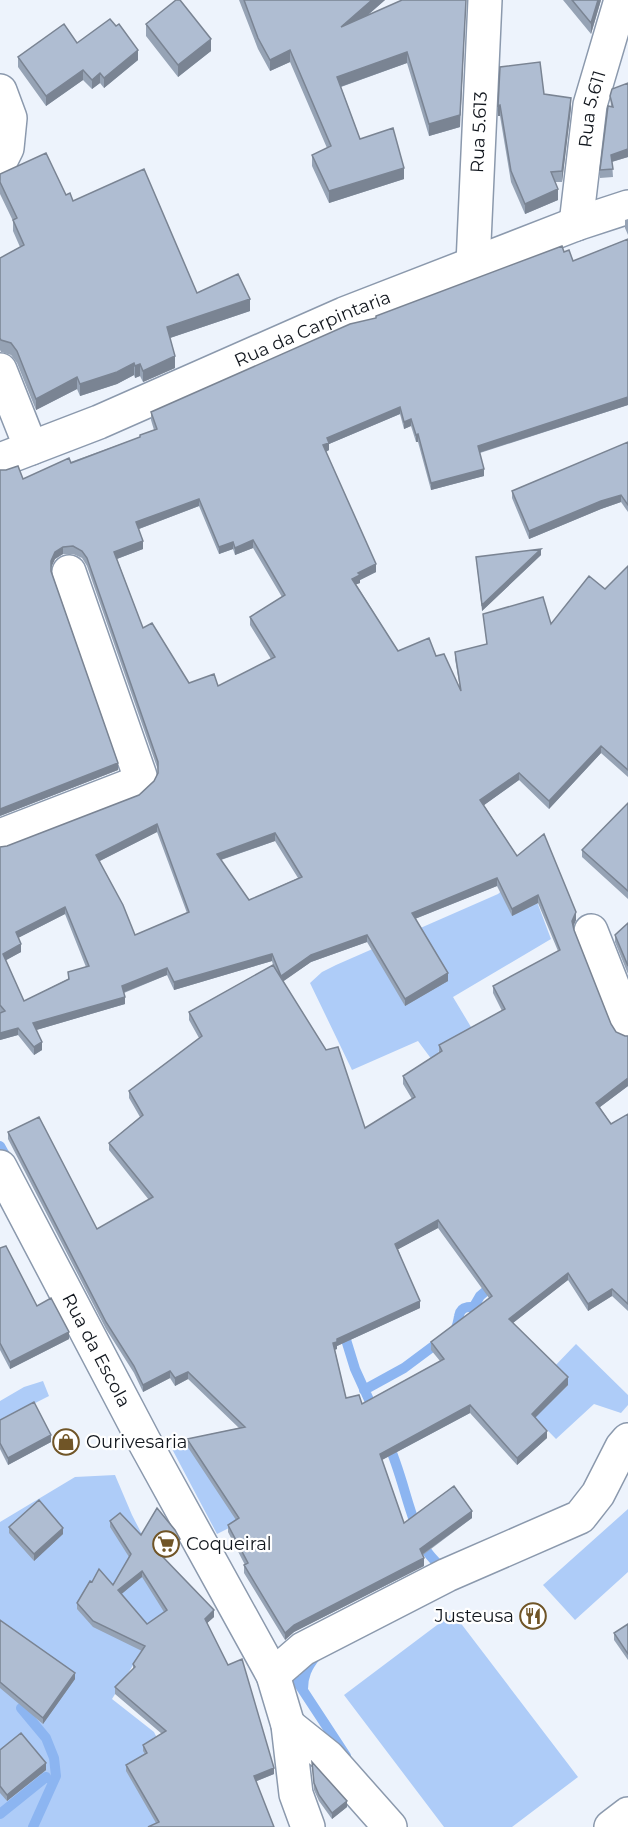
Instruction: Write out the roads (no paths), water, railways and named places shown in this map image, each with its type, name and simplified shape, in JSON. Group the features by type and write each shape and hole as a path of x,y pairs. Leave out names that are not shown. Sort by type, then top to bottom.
{"street":[{"name":"Rua 5.613","path":"473,264 485,0"},
{"name":"Rua 5.611","path":"576,224 590,105 621,0"},
{"path":"0,91 10,118 7,148 0,162"},
{"name":"Rua da Carpintaria","path":"0,460 99,422 344,314 576,224 628,207"},
{"path":"0,370 30,448"},
{"path":"0,836 132,785 140,776 69,572"},
{"path":"591,931 628,1025"},
{"name":"Rua da Escola","path":"0,1167 144,1441 273,1675 288,1725 296,1794 308,1827"},
{"path":"273,1675 303,1649 447,1575 580,1517 598,1494 622,1447 628,1440"},
{"path":"288,1725 328,1757 390,1827"},
{"path":"611,1827 628,1814"}],"waterway":[{"path":"0,1146 10,1164"},
{"path":"473,1308 480,1296 494,1284"},
{"path":"364,1390 404,1368 455,1330 460,1312 466,1307 488,1309"},
{"path":"343,1330 355,1369 375,1413"},
{"path":"387,1441 419,1535 427,1552 445,1574"},
{"path":"303,1689 306,1672 316,1656"},
{"path":"287,1666 346,1756"},
{"path":"21,1708 46,1738 54,1758 56,1776 33,1827"},
{"path":"0,1814 46,1777"}],"place":[{"name":"Ourivesaria","path":"66,1442"},
{"name":"Coqueiral","path":"166,1544"},
{"name":"Justeusa","path":"533,1616"}]}
